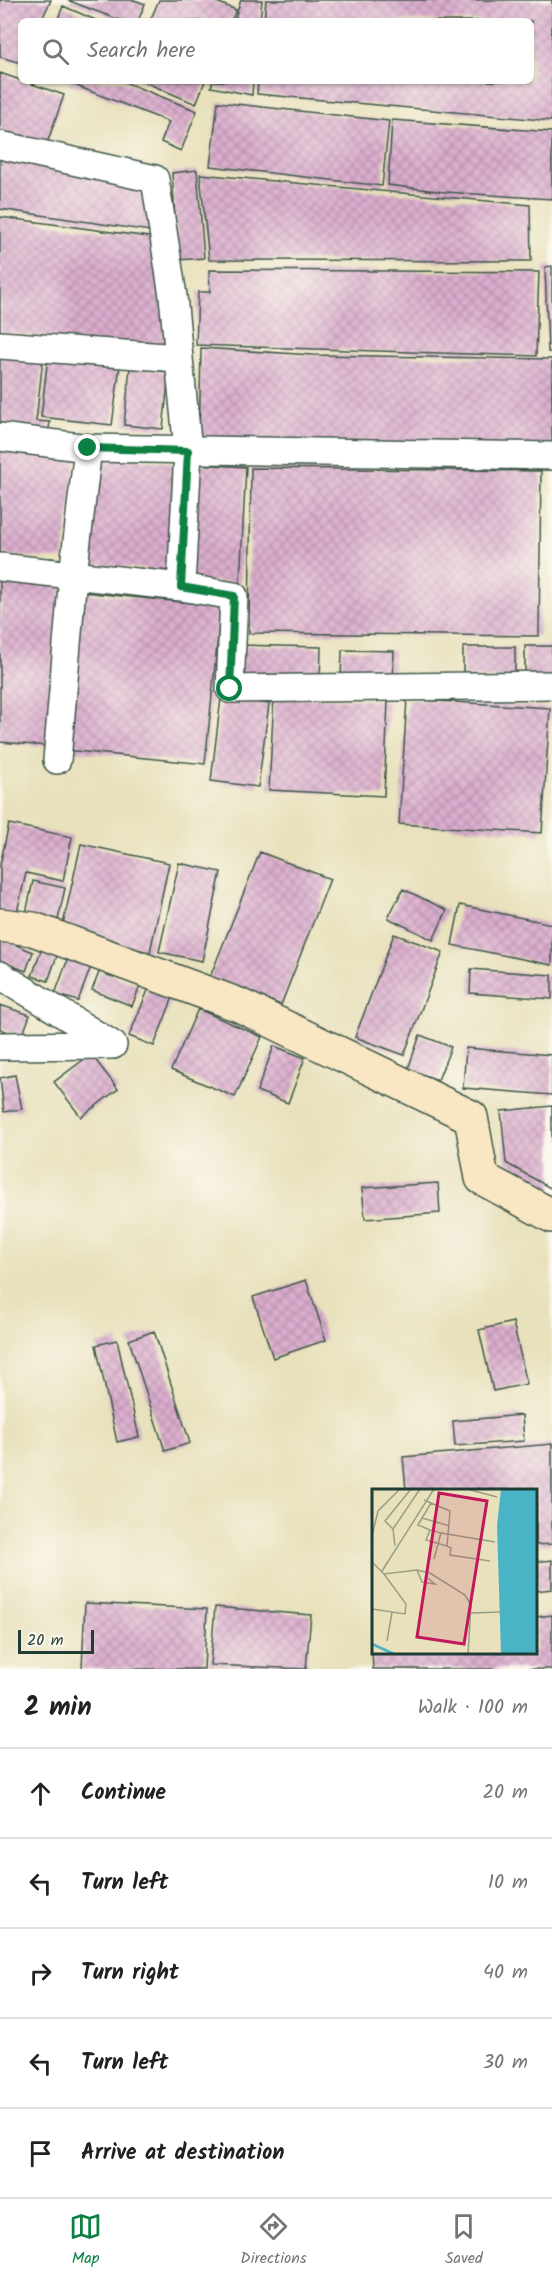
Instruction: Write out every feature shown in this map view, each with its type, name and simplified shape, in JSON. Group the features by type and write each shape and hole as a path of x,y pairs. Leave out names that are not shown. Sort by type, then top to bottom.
{"street":[{"path":"0,144 155,179 173,296 188,451 181,587"},
{"path":"0,345 178,358"},
{"path":"0,437 88,448 552,456"},
{"path":"57,760 73,575 88,448"},
{"path":"0,567 181,587 234,596 230,689 552,686"},
{"path":"0,925 33,929 239,1005 471,1117 482,1178 552,1216"},
{"path":"0,975 112,1045 0,1046"}],"building":[{"path":"0,0 51,0 42,18 18,18 18,62 0,57"},
{"path":"67,0 134,0 145,4 139,18 114,18"},
{"path":"159,0 212,0 236,10 232,18 151,18"},
{"path":"241,0 262,0 260,18 235,18"},
{"path":"266,0 552,0 552,121 257,94 258,84 534,84 534,18 264,18"},
{"path":"63,6 91,18 58,18"},
{"path":"0,73 18,79 18,84 32,84 64,95 45,149 0,133"},
{"path":"72,84 130,84 197,111 181,151 161,142 169,122"},
{"path":"149,84 204,84 196,104"},
{"path":"212,84 253,84 252,95 211,87"},
{"path":"218,102 389,121 382,186 210,166"},
{"path":"392,120 552,132 552,199 445,192 388,185"},
{"path":"0,150 151,186 150,231 0,209"},
{"path":"197,170 204,258 178,260 172,173"},
{"path":"200,174 530,205 531,261 209,260"},
{"path":"0,217 156,238 167,352 0,332"},
{"path":"552,266 552,352 548,352 545,267"},
{"path":"209,270 539,272 536,356 196,345 198,292 210,292"},
{"path":"201,348 313,355 552,359 552,452 199,446"},
{"path":"0,354 43,358 36,421 50,422 48,435 0,430"},
{"path":"48,356 120,365 112,425 41,417"},
{"path":"130,368 169,372 163,429 124,425"},
{"path":"0,447 76,458 63,559 0,555"},
{"path":"94,455 180,463 171,571 84,564"},
{"path":"195,464 246,467 240,583 189,581"},
{"path":"251,468 541,471 539,636 249,633"},
{"path":"0,578 62,583 47,746 0,742"},
{"path":"82,592 221,606 205,764 66,750"},
{"path":"239,645 321,647 320,683 238,680"},
{"path":"525,646 552,646 552,679 525,678"},
{"path":"463,647 515,647 515,678 463,678"},
{"path":"342,650 394,651 393,683 341,681"},
{"path":"274,696 388,701 384,796 269,790"},
{"path":"221,698 269,704 258,787 211,781"},
{"path":"407,699 550,708 542,833 399,824"},
{"path":"9,824 72,837 63,881 26,873 16,917 0,914 0,865"},
{"path":"81,844 169,863 150,952 61,933"},
{"path":"260,852 330,879 281,1005 210,977"},
{"path":"179,863 221,872 202,961 159,952"},
{"path":"33,881 65,888 57,925 25,918"},
{"path":"403,889 447,910 433,940 388,918"},
{"path":"460,905 552,924 552,965 452,945"},
{"path":"394,934 443,952 404,1055 355,1037"},
{"path":"0,938 33,952 26,971 0,961"},
{"path":"42,948 58,953 48,981 32,976"},
{"path":"69,956 92,964 78,1001 55,994"},
{"path":"471,969 552,975 552,999 470,993"},
{"path":"100,970 140,986 132,1006 92,990"},
{"path":"149,988 173,997 154,1046 129,1036"},
{"path":"0,1005 30,1015 22,1037 0,1029"},
{"path":"198,1009 262,1037 235,1097 171,1070"},
{"path":"420,1035 451,1047 438,1080 408,1069"},
{"path":"274,1046 305,1058 288,1103 257,1091"},
{"path":"466,1048 552,1055 552,1095 463,1088"},
{"path":"91,1054 118,1089 81,1117 54,1082"},
{"path":"15,1075 22,1109 4,1112 0,1078"},
{"path":"552,1106 552,1189 506,1163 501,1111"},
{"path":"438,1183 440,1213 365,1219 362,1188"},
{"path":"306,1280 326,1340 273,1358 253,1297"},
{"path":"513,1322 527,1384 493,1391 479,1330"},
{"path":"154,1331 190,1443 165,1451 129,1340"},
{"path":"117,1340 139,1437 117,1442 96,1345"},
{"path":"522,1415 524,1441 455,1446 453,1421"},
{"path":"552,1444 552,1544 537,1545 537,1489 406,1489 403,1457"},
{"path":"552,1560 552,1589 537,1591 537,1562"},
{"path":"85,1603 207,1609 204,1669 82,1669"},
{"path":"215,1607 311,1615 306,1669 210,1665"},
{"path":"552,1615 552,1669 373,1669 372,1654 537,1654 537,1617"}],"route":[{"path":"88,448 188,451 181,587 234,596 230,689"}]}
